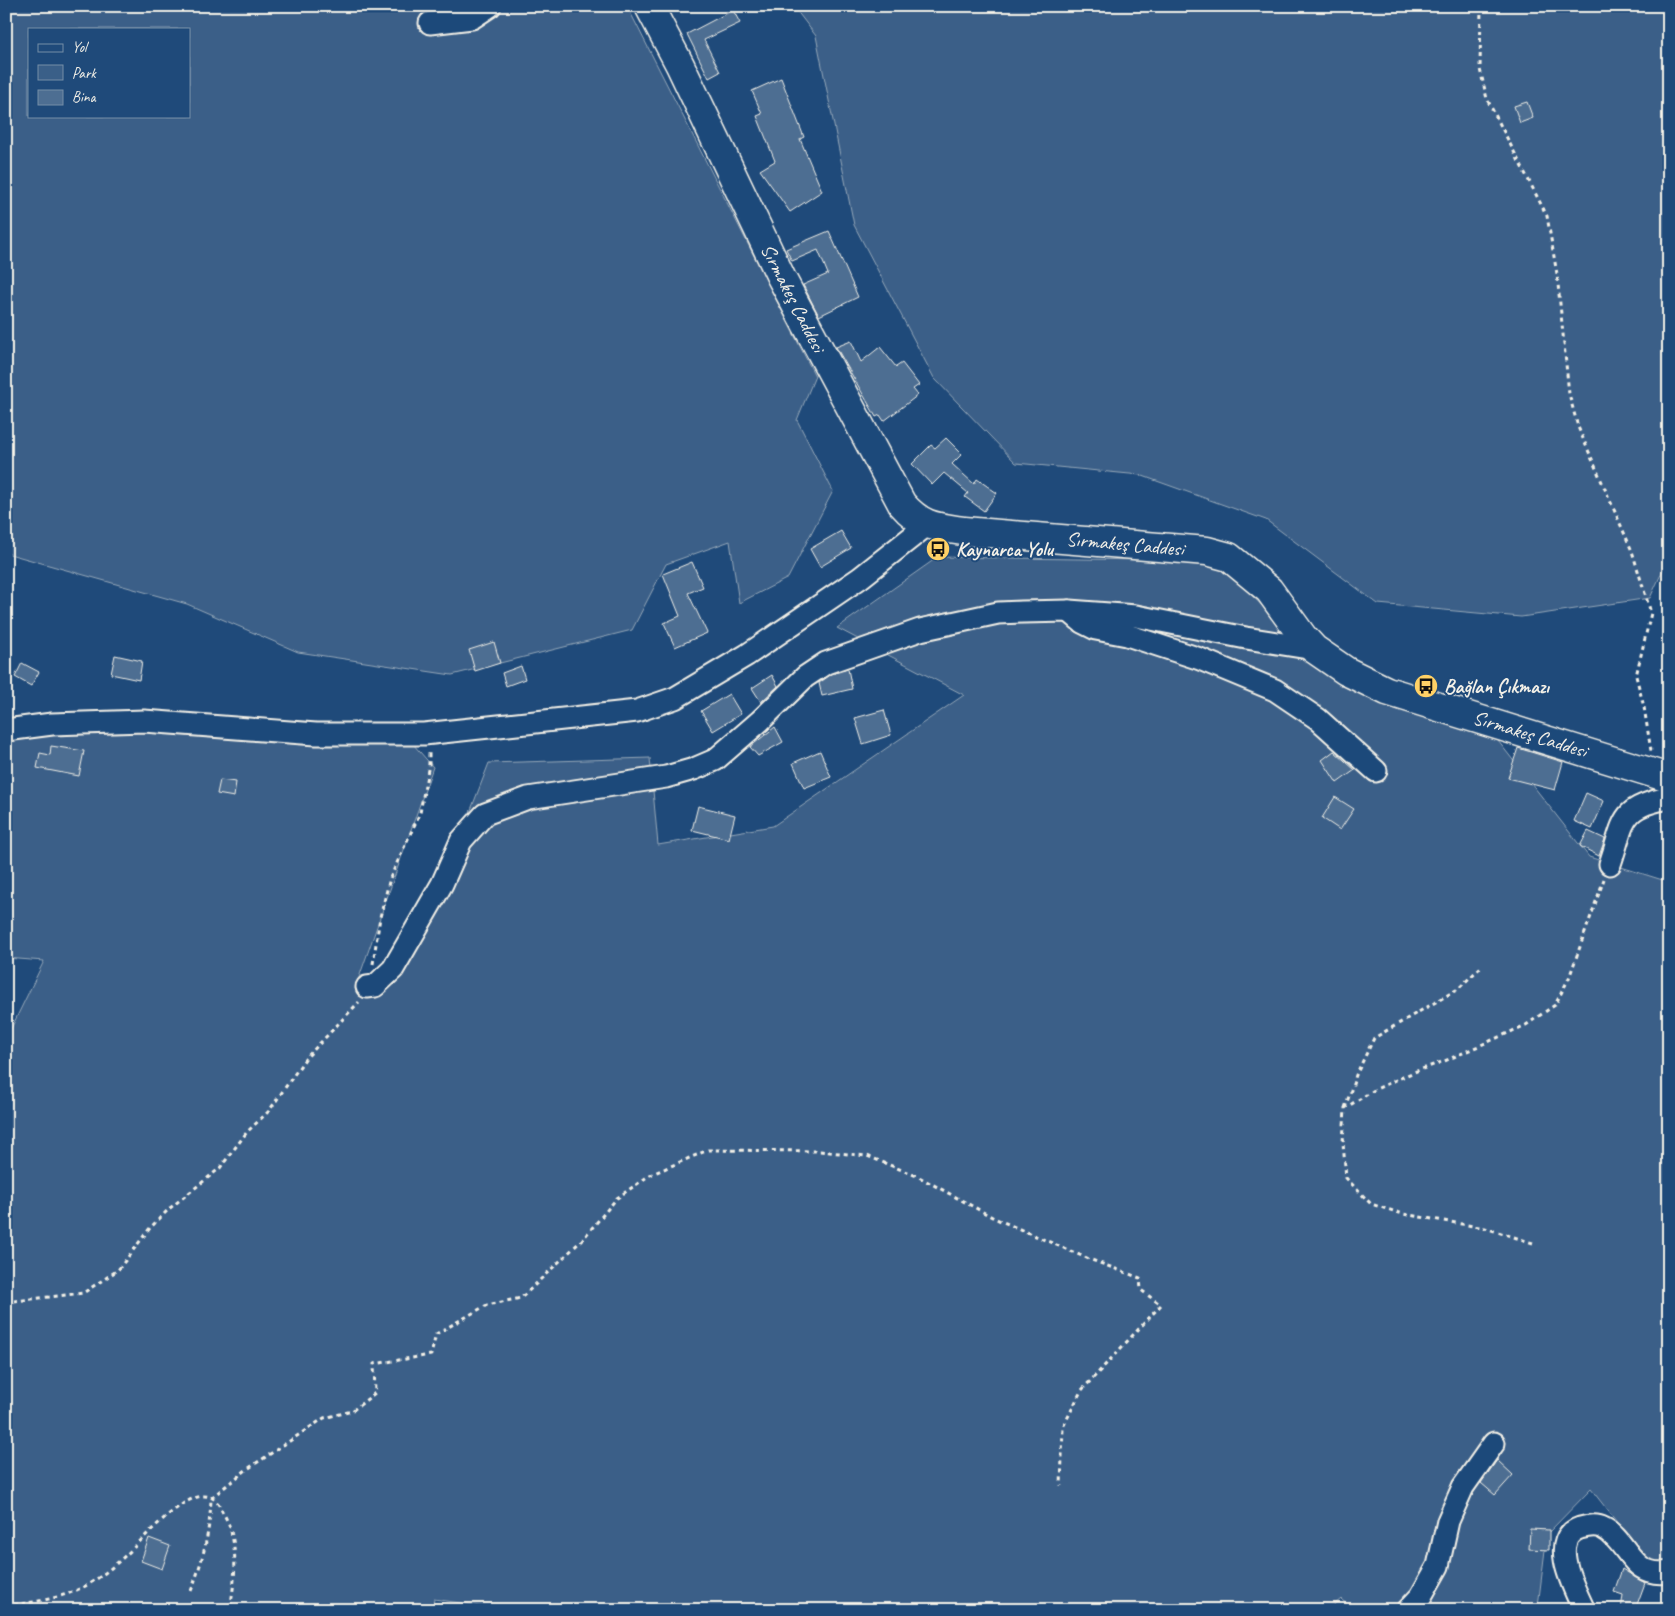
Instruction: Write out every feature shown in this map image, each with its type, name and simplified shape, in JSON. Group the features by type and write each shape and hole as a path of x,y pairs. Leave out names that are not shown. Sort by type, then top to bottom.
{"main road":[{"name":"Sırmakeş Caddesi","path":"649,6 680,65 781,277 902,504 913,516 927,525 964,531 1207,551 1229,557 1269,590 1314,649 1346,671 1387,691 1662,775"}],"street":[{"path":"430,23 472,18 490,6"},
{"path":"6,730 52,724 144,721 316,734 424,734 636,711 675,698 747,655 852,583 927,525"},
{"path":"367,987 375,986 393,969 442,884 461,841 485,814 528,798 666,777 715,760 805,677 826,663 844,656 920,630 998,613 1069,611 1136,616 1246,638 1314,649"},
{"path":"1069,611 1082,622 1096,629 1127,635 1200,658 1275,690 1318,719 1376,772"},
{"path":"1610,864 1628,815 1645,802 1669,798"},
{"path":"1408,1610 1421,1596 1438,1566 1448,1521 1463,1487 1494,1444"},
{"path":"1584,1610 1565,1565 1565,1546 1576,1530 1587,1526 1602,1527 1612,1535 1637,1564 1653,1574 1669,1572"}],"path":[{"path":"1481,6 1480,69 1487,98 1547,216 1557,274 1569,394 1578,427 1632,551 1651,613 1636,676 1662,775"},
{"path":"6,1302 83,1292 118,1270 150,1228 220,1168 247,1132 269,1111 305,1059 356,1005 371,978 380,917 390,878 420,813 429,764 429,747 424,734"},
{"path":"1345,1108 1376,1089 1526,1025 1556,1005 1570,978 1610,864"},
{"path":"1483,966 1458,989 1374,1038 1356,1075 1345,1108 1343,1143 1346,1178 1371,1204 1403,1214 1485,1228 1533,1243"},
{"path":"211,1498 246,1470 324,1418 352,1410 376,1393 374,1364 431,1355 436,1334 487,1305 521,1298 582,1240 617,1198 650,1176 708,1150 820,1151 867,1156 919,1177 1002,1221 1089,1259 1140,1278 1141,1290 1161,1305 1082,1391 1063,1427 1060,1486"},
{"path":"6,1606 48,1600 86,1585 127,1554 182,1504 197,1497 215,1499 226,1518 234,1547 230,1610"},
{"path":"191,1590 204,1559 211,1524 211,1498"}],"green space":[{"path":"6,6 627,6 815,376 797,420 833,491 788,578 739,603 730,541 666,564 632,630 452,675 298,652 187,604 6,553"},
{"path":"793,6 1669,6 1669,557 1650,598 1521,617 1378,604 1266,520 1140,475 1016,463 934,378 854,225 816,36"},
{"path":"938,557 1217,561 1334,677 1491,732 1589,857 1669,882 1669,1566 1652,1567 1591,1489 1547,1534 1538,1606 1522,1610 1353,1610 1341,1599 1328,1610 506,1610 434,1599 432,1610 6,1610 6,1039 44,961 6,958 6,737 160,729 413,744 433,767 355,989 420,942 489,763 650,758 658,845 773,826 964,695 837,628"}],"building":[{"path":"733,10 740,23 704,40 720,72 709,78 687,34"},
{"path":"781,78 804,137 800,139 822,191 790,212 760,170 775,161 757,116 762,114 752,91"},
{"path":"1527,102 1533,118 1520,123 1514,106"},
{"path":"829,231 858,297 819,316 803,285 828,274 818,250 792,261 786,249"},
{"path":"851,341 861,362 880,347 896,367 902,363 919,385 913,389 918,395 884,421 880,415 876,417 836,347"},
{"path":"946,438 962,454 952,464 974,484 977,479 997,493 984,511 965,497 968,493 944,473 932,485 912,464 931,445 935,448"},
{"path":"841,531 851,548 820,567 810,549"},
{"path":"692,562 703,587 688,593 707,633 675,647 664,623 680,616 663,574"},
{"path":"494,642 500,663 475,671 469,650"},
{"path":"115,655 142,661 139,680 111,674"},
{"path":"22,663 39,672 31,686 15,677"},
{"path":"521,666 525,679 506,686 502,673"},
{"path":"848,669 852,689 822,696 819,683 832,674"},
{"path":"772,675 778,686 761,702 752,688"},
{"path":"729,694 741,714 713,731 701,711"},
{"path":"884,710 891,735 863,744 855,718"},
{"path":"775,727 783,742 758,756 750,747"},
{"path":"51,746 84,751 79,776 37,768 40,753 50,755"},
{"path":"1518,748 1563,762 1555,790 1508,778"},
{"path":"820,751 831,777 804,788 793,763"},
{"path":"1334,751 1355,770 1337,783 1322,760"},
{"path":"220,780 236,782 234,797 217,794"},
{"path":"1586,793 1604,801 1592,829 1574,821"},
{"path":"1335,797 1354,809 1340,830 1322,818"},
{"path":"698,806 735,815 729,839 692,830"},
{"path":"1588,831 1605,839 1599,856 1580,846"},
{"path":"1497,1460 1513,1475 1495,1495 1481,1483"},
{"path":"1530,1529 1549,1530 1549,1550 1529,1549"},
{"path":"149,1538 170,1546 162,1569 141,1561"},
{"path":"1622,1569 1645,1583 1635,1610 1621,1610 1623,1595 1614,1592"}],"place":[{"name":"Kaynarca Yolu","path":"938,549"},
{"name":"Bağlan Çıkmazı","path":"1426,686"}]}
